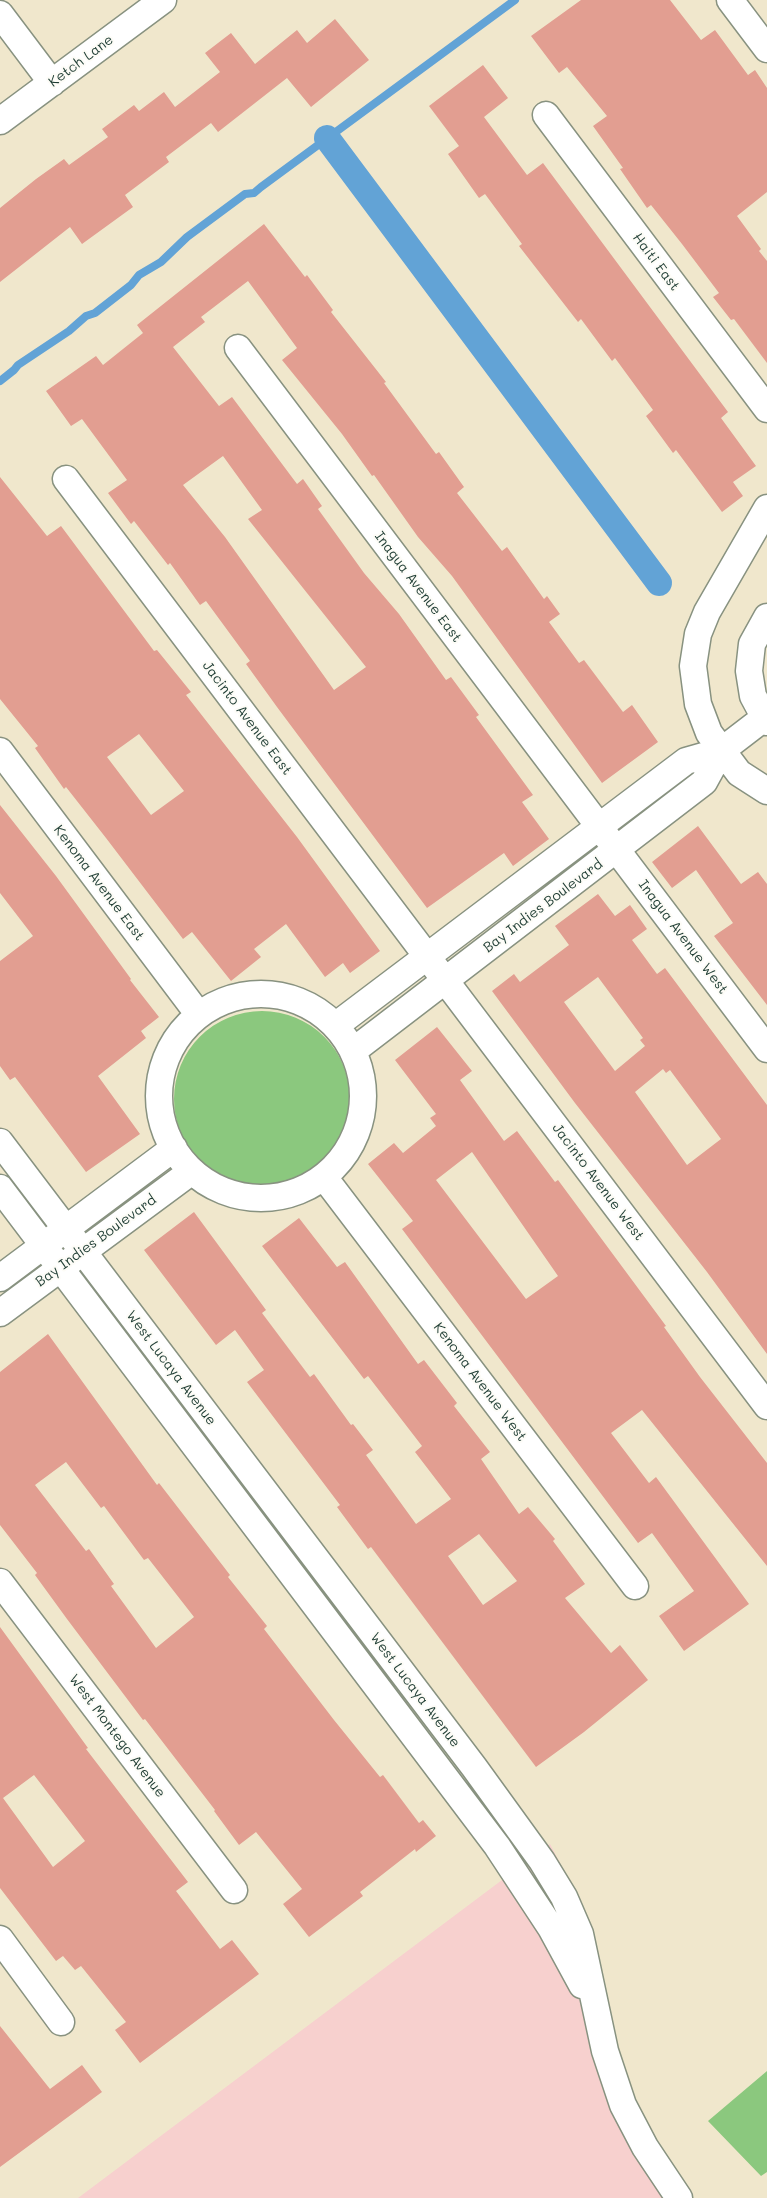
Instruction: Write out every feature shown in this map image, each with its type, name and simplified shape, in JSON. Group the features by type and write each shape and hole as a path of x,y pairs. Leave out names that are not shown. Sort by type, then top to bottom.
{"street":[{"name":"Ketch Lane","path":"0,122 163,0"},
{"path":"730,0 767,49"},
{"path":"0,14 52,83"},
{"name":"Haiti East","path":"546,115 767,409"},
{"name":"Inagua Avenue East","path":"238,348 599,826"},
{"name":"Jacinto Avenue East","path":"66,479 429,957"},
{"path":"767,508 712,600 696,646 694,681 698,704 709,733 721,751 747,780 767,791"},
{"name":"Bay Indies Boulevard","path":"335,1026 429,957 686,761 721,751 766,720 752,689 749,661 752,644 767,617"},
{"name":"Kenoma Avenue East","path":"0,751 199,1015"},
{"name":"Bay Indies Boulevard","path":"353,1051 704,782 721,751"},
{"name":"Inagua Avenue West","path":"599,826 767,1049"},
{"name":"Jacinto Avenue West","path":"429,957 767,1406"},
{"path":"254,994 284,996 312,1007 335,1026 353,1051 361,1073 364,1096 361,1119 354,1141 341,1161 324,1177 300,1191 272,1198 243,1196 216,1187 192,1171 174,1148 164,1125 161,1109 161,1076 168,1053 182,1032 199,1015 225,1000 254,994"},
{"name":"West Lucaya Avenue","path":"0,1142 520,1829 564,1897 580,1934 605,2051 623,2105 645,2147 678,2198"},
{"name":"Bay Indies Boulevard","path":"0,1278 174,1148"},
{"name":"Bay Indies Boulevard","path":"0,1313 82,1250 192,1171"},
{"name":"Kenoma Avenue West","path":"324,1177 635,1586"},
{"path":"0,1188 496,1846 551,1928 598,2017"},
{"path":"201,1454 224,1437"},
{"name":"West Montego Avenue","path":"0,1582 234,1890"},
{"path":"348,1648 370,1631"},
{"path":"496,1846 520,1829"},
{"path":"0,1939 61,2022"}],"shaded area":[{"path":"550,1844 576,1893 607,2005 651,2181 663,2198 78,2198"}],"green space":[{"path":"271,1011 296,1017 304,1021 330,1043 344,1065 349,1082 349,1116 344,1133 330,1155 318,1167 296,1181 279,1186 253,1187 228,1181 220,1177 194,1155 180,1133 175,1116 174,1090 180,1065 184,1057 206,1031 228,1017 245,1012"},
{"path":"767,2071 767,2172 761,2176 708,2121"}],"building":[{"path":"581,0 670,0 701,40 715,30 748,75 755,70 767,88 767,192 737,216 761,249 759,251 767,261 767,363 734,319 731,320 713,297 719,293 682,244 651,205 647,208 620,169 623,168 593,126 607,116 567,67 559,73 531,36"},
{"path":"335,19 369,60 311,107 287,78 218,132 211,123 166,157 169,162 125,195 133,207 82,244 70,227 0,282 0,208 36,179 64,159 69,165 108,137 102,129 134,105 139,111 164,92 175,107 220,72 205,53 231,33 255,64 297,30 307,43"},
{"path":"483,65 508,98 484,117 527,175 543,163 728,412 721,418 756,466 733,482 743,496 722,512 676,450 673,453 646,416 653,410 615,358 612,361 581,319 578,322 519,246 522,244 485,194 479,198 448,154 459,146 429,106"},
{"path":"264,224 305,277 307,275 333,310 331,312 386,382 384,383 436,454 439,452 464,487 457,493 502,551 507,547 544,599 547,596 560,614 549,622 579,663 584,660 623,712 632,705 658,742 602,783 452,576 418,537 374,475 372,476 342,434 282,360 297,348 248,281 201,317 205,322 173,347 219,406 232,397 297,484 303,479 322,506 318,509 364,573 399,614 446,680 451,677 479,715 476,717 533,795 522,802 549,839 513,866 504,853 427,908 246,664 250,661 206,601 200,605 170,563 168,565 134,521 131,524 108,493 127,480 82,419 71,426 46,391 96,356 103,365 143,333 137,325","holes":["223,456 262,510 248,519 366,667 334,690 225,537 183,485"]},
{"path":"0,477 47,536 61,526 154,651 157,650 191,692 186,695 297,837 380,951 350,973 343,963 325,977 286,924 254,949 261,957 231,981 192,932 183,939 66,787 64,789 35,748 38,746 0,699","holes":["139,734 184,791 151,815 107,757"]},
{"path":"0,805 56,876 130,980 159,1017 141,1031 146,1038 98,1076 140,1134 86,1172 15,1077 10,1080 0,1066 0,961 33,936 0,893"},
{"path":"698,826 741,884 758,872 767,884 767,1005 714,936 733,923 696,870 672,888 652,862"},
{"path":"598,894 615,916 630,905 647,929 632,940 657,974 665,968 767,1105 767,1354 707,1272 575,1103 492,991 514,974 520,982 569,945 555,926","holes":["598,977 643,1038 640,1040 645,1046 615,1071 564,1002","663,1069 666,1073 670,1070 721,1139 687,1165 635,1092"]},
{"path":"437,1027 472,1071 460,1080 504,1141 517,1131 555,1182 558,1180 666,1326 664,1327 700,1377 767,1463 767,1566 642,1410 611,1433 649,1483 656,1477 749,1604 684,1651 659,1616 694,1591 652,1533 638,1543 402,1229 413,1221 368,1164 394,1143 403,1153 436,1126 430,1118 436,1114 395,1060","holes":["472,1152 558,1276 526,1299 436,1180"]},
{"path":"194,1212 266,1310 262,1313 310,1377 314,1374 351,1425 353,1424 373,1450 366,1455 416,1524 451,1499 415,1452 422,1446 368,1376 364,1379 262,1246 299,1218 337,1267 345,1262 418,1364 424,1360 457,1403 454,1406 490,1452 481,1459 519,1514 528,1507 555,1539 553,1541 585,1584 565,1598 611,1653 620,1645 648,1680 584,1732 536,1767 371,1547 368,1549 337,1507 340,1505 247,1382 264,1370 235,1330 216,1345 144,1250","holes":["479,1534 517,1581 483,1605 448,1556"]},
{"path":"48,1334 157,1485 159,1483 230,1575 228,1577 267,1626 264,1629 334,1720 380,1777 383,1775 419,1823 423,1820 436,1836 416,1852 415,1849 360,1892 363,1896 309,1937 283,1904 302,1889 256,1832 239,1845 215,1810 145,1719 143,1720 67,1619 35,1575 37,1573 0,1525 0,1372","holes":["66,1462 101,1508 104,1506 144,1560 148,1558 194,1617 156,1648 111,1586 114,1584 89,1549 86,1551 35,1485"]},
{"path":"0,1627 88,1748 86,1749 188,1882 176,1891 220,1949 232,1940 259,1974 140,2063 115,2030 126,2022 81,1966 75,1970 63,1956 56,1961 0,1888","holes":["34,1775 85,1841 53,1867 3,1798"]},
{"path":"0,2026 50,2089 82,2065 102,2092 0,2167"}],"waterway":[{"path":"0,381 18,365 69,331 86,316 95,313 131,285 139,275 161,262 187,237 245,194 254,193 515,0"},
{"path":"327,138 659,583"}]}
